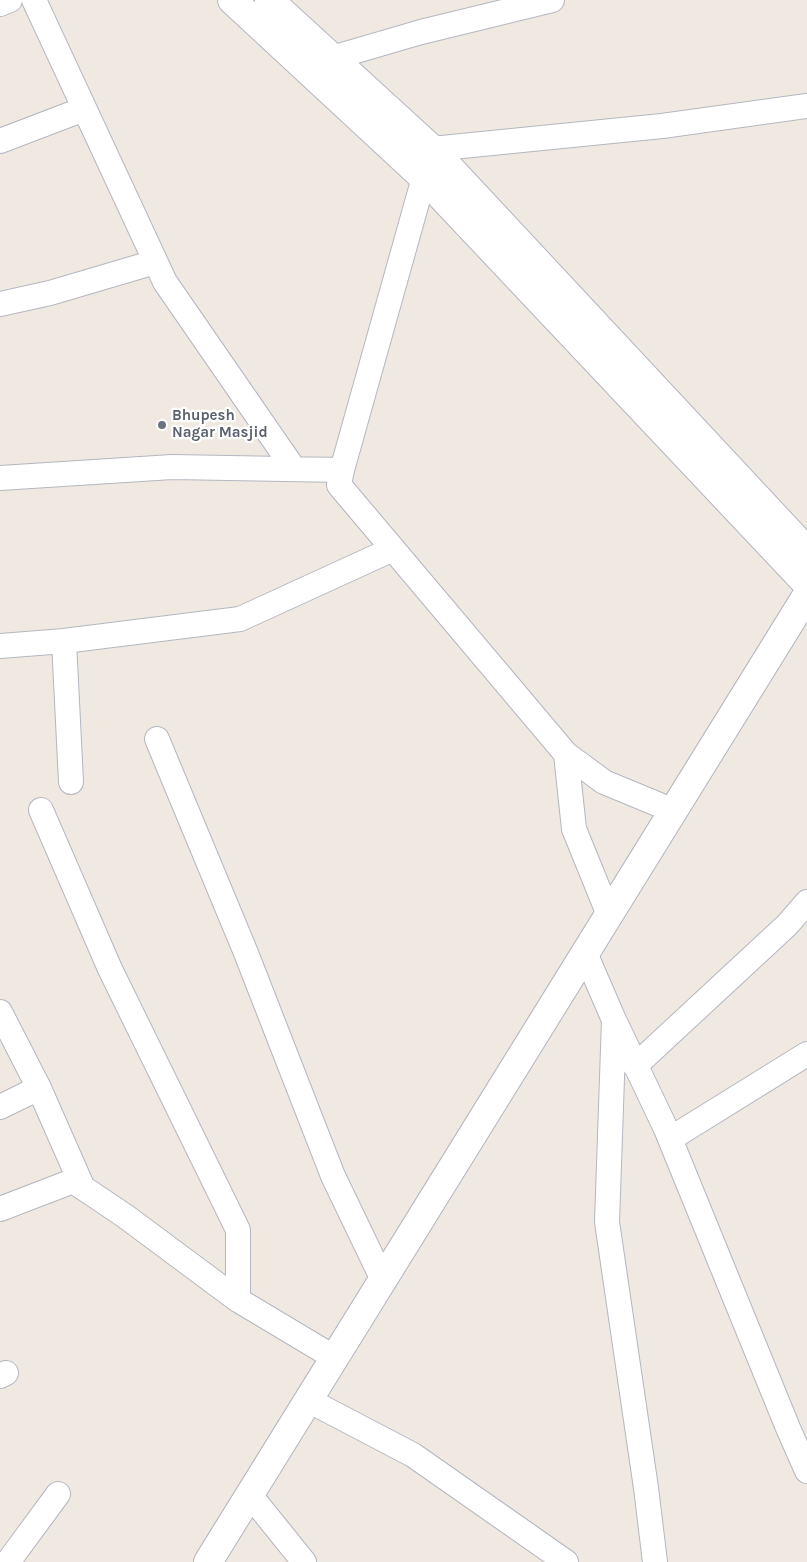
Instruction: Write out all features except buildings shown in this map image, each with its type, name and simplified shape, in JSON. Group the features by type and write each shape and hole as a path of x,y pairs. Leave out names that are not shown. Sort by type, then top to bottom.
{"street":[{"path":"0,4 10,0"},
{"path":"34,0 165,282 294,469"},
{"path":"232,0 424,178 807,584"},
{"path":"269,0 432,149 807,551"},
{"path":"332,58 421,32 552,0"},
{"path":"432,149 662,126 807,106"},
{"path":"0,141 84,109"},
{"path":"432,149 339,485 566,754 604,782 674,811"},
{"path":"0,304 50,293 155,262"},
{"path":"0,478 172,467 342,470"},
{"path":"0,646 64,641 240,619 393,549"},
{"path":"208,1562 807,595"},
{"path":"64,641 72,782"},
{"path":"157,739 246,953 333,1176 383,1280"},
{"path":"566,754 574,829 608,916"},
{"path":"41,810 110,969 238,1230 238,1300"},
{"path":"636,1066 787,925 807,902"},
{"path":"585,953 670,1139 807,1471"},
{"path":"0,1012 38,1088 84,1188"},
{"path":"614,1020 607,1222 655,1562"},
{"path":"670,1139 807,1054"},
{"path":"0,1107 38,1088"},
{"path":"0,1209 73,1181 125,1216 238,1300 335,1358"},
{"path":"308,1400 412,1454 566,1562"},
{"path":"8,1562 58,1494"},
{"path":"250,1495 304,1562"}],"place":[{"name":"Bhupesh Nagar Masjid","path":"162,425"}]}
